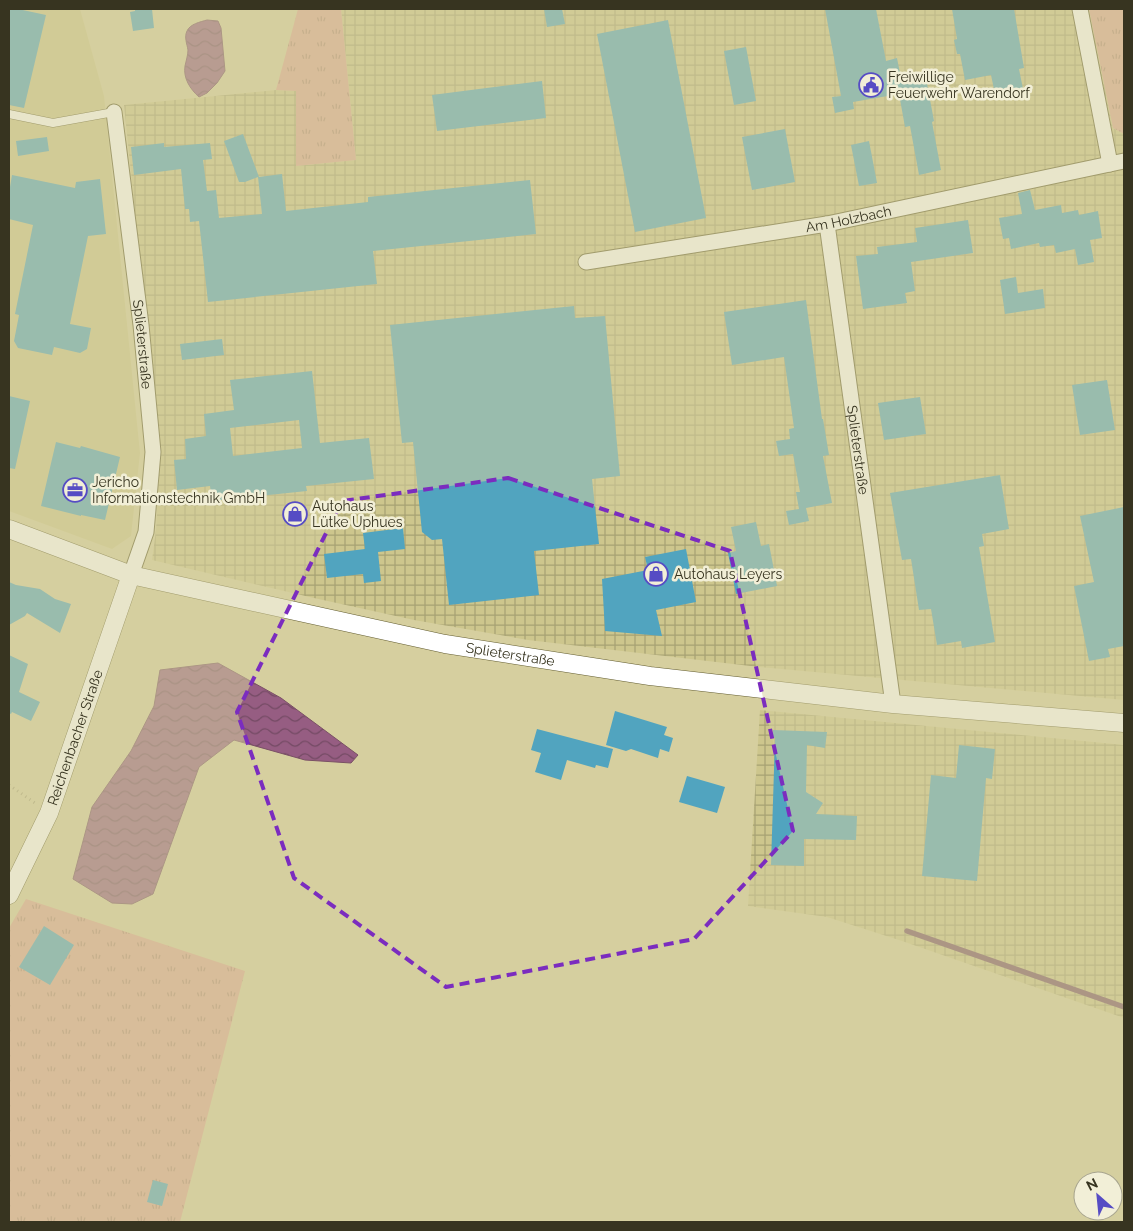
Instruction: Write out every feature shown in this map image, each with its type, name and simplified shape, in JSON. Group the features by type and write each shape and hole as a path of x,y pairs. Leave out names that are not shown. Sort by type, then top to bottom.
{"street":[{"name":"Am Holzbach","path":"586,262 827,224 1117,162 1080,9"},
{"name":"Splieterstraße","path":"114,112 141,324 153,452 146,532 131,574"},
{"name":"Splieterstraße","path":"827,224 893,704"},
{"name":"Splieterstraße","path":"9,529 131,574 444,644 650,676 893,704 1124,723"},
{"name":"Reichenbacher Straße","path":"9,895 49,813 131,574"}],"lane":[{"path":"9,114 53,123 114,112"}],"path":[{"path":"9,786 49,813"}],"highlighted area":[{"path":"508,478 730,551 793,831 694,939 446,987 294,878 237,712 342,501"}],"shaded area":[{"path":"9,9 80,9 104,96 140,453 131,536 112,549 9,511"},
{"path":"341,9 1089,9 1113,128 1124,134 1124,700 759,667 528,640 414,620 152,560 156,530 160,453 124,105 276,90 296,91 296,166 356,160"},
{"path":"760,710 1124,745 1124,1018 827,917 748,906"}],"green space":[{"path":"298,9 341,9 356,160 296,166 296,91 276,90"},
{"path":"1089,9 1124,9 1124,134 1113,128"},
{"path":"26,899 245,971 180,1222 9,1222 9,928"}],"water":[{"path":"207,20 218,21 221,28 225,71 207,93 199,97 190,87 185,75 188,50 186,36 190,27"},
{"path":"218,663 281,698 358,755 351,763 305,760 234,740 199,767 153,894 132,904 112,903 73,879 92,807 131,751 154,706 160,670"}],"building":[{"path":"9,9 46,15 24,108 9,105"},
{"path":"135,9 152,9 154,28 133,31 130,12 135,11"},
{"path":"544,9 562,9 565,24 547,27"},
{"path":"825,9 876,9 886,61 897,58 901,78 925,73 941,170 919,175 910,126 905,127 899,94 853,102 854,109 835,113 832,97 841,96"},
{"path":"952,9 1014,9 1024,68 1019,69 1023,89 995,94 991,75 965,80 960,54 957,54 954,40 957,39"},
{"path":"668,20 706,218 635,232 597,34"},
{"path":"746,47 756,101 734,105 724,51"},
{"path":"542,81 546,118 437,131 432,95"},
{"path":"785,129 795,182 752,190 742,137"},
{"path":"243,134 259,177 282,174 286,211 368,202 368,197 530,180 536,234 373,251 377,284 208,302 199,221 190,222 189,209 185,209 181,169 134,175 131,147 164,143 164,147 210,143 212,159 203,160 207,191 216,190 219,218 262,214 258,177 245,182 239,182 224,141"},
{"path":"47,137 49,151 18,156 16,141"},
{"path":"869,141 877,183 859,186 851,145"},
{"path":"12,175 75,188 76,182 100,179 106,234 88,236 70,324 91,328 87,349 80,353 54,347 52,355 18,348 14,341 19,315 15,314 33,225 9,219 9,193"},
{"path":"1030,190 1035,210 1061,205 1062,213 1078,210 1079,215 1098,211 1102,238 1090,240 1094,262 1078,265 1075,249 1056,253 1054,245 1040,247 1039,243 1011,249 1009,238 1003,239 999,218 1022,214 1018,193"},
{"path":"968,220 973,253 911,262 915,291 905,293 907,303 863,309 856,256 878,254 877,247 917,242 915,228"},
{"path":"1016,277 1018,293 1043,289 1045,308 1005,314 1000,280"},
{"path":"806,300 822,419 829,455 823,456 832,503 806,508 809,521 789,525 786,511 799,509 796,492 800,492 793,454 779,456 776,441 790,439 789,429 794,428 784,357 732,365 724,312"},
{"path":"574,306 575,318 605,316 620,476 592,479 599,544 534,551 539,595 449,605 442,539 432,540 422,532 413,442 402,443 390,325"},
{"path":"222,339 224,355 182,360 180,344"},
{"path":"312,371 320,443 369,438 374,479 306,486 307,491 212,501 210,486 177,490 174,460 186,459 185,439 206,436 204,414 234,410 230,380","holes":["299,420 302,448 233,456 230,428"]},
{"path":"1107,380 1115,430 1080,435 1072,385"},
{"path":"9,396 30,401 15,469 9,468"},
{"path":"920,397 926,434 884,440 878,403"},
{"path":"56,442 80,448 81,446 120,457 105,520 41,506"},
{"path":"1000,475 1009,529 982,534 984,546 979,547 995,642 962,648 961,641 937,645 931,609 919,610 911,559 902,560 890,493"},
{"path":"1124,507 1124,646 1108,649 1110,657 1089,661 1074,586 1094,582 1080,516"},
{"path":"756,522 761,546 769,544 777,586 736,594 728,553 736,551 731,527"},
{"path":"403,528 405,549 378,552 381,581 364,583 363,574 327,578 324,554 365,549 363,533"},
{"path":"686,549 696,602 656,610 662,636 605,631 602,579 648,570 645,557"},
{"path":"9,582 40,589 55,599 71,604 60,633 27,613 9,625"},
{"path":"9,655 28,664 19,692 40,702 31,721 12,712 11,714 9,713"},
{"path":"615,711 667,727 664,735 673,738 669,752 660,749 658,758 631,749 626,751 606,745"},
{"path":"537,729 613,749 608,768 596,765 595,768 567,760 561,780 535,772 541,753 531,750"},
{"path":"773,730 827,732 825,748 807,745 806,792 823,803 816,814 857,816 856,840 804,839 804,866 771,865 775,738 773,737"},
{"path":"959,745 995,749 992,779 986,778 977,881 922,876 931,775 956,778"},
{"path":"687,776 725,787 717,813 679,802"},
{"path":"44,926 74,945 50,985 19,967"},
{"path":"153,1180 168,1184 162,1206 147,1202"}],"waterway":[{"path":"907,931 1124,1007"}],"place":[{"name":"Freiwillige Feuerwehr Warendorf","path":"871,85"},
{"name":"Jericho Informationstechnik GmbH","path":"75,490"},
{"name":"Autohaus Lütke Uphues","path":"295,514"},
{"name":"Autohaus Leyers","path":"656,574"}]}
